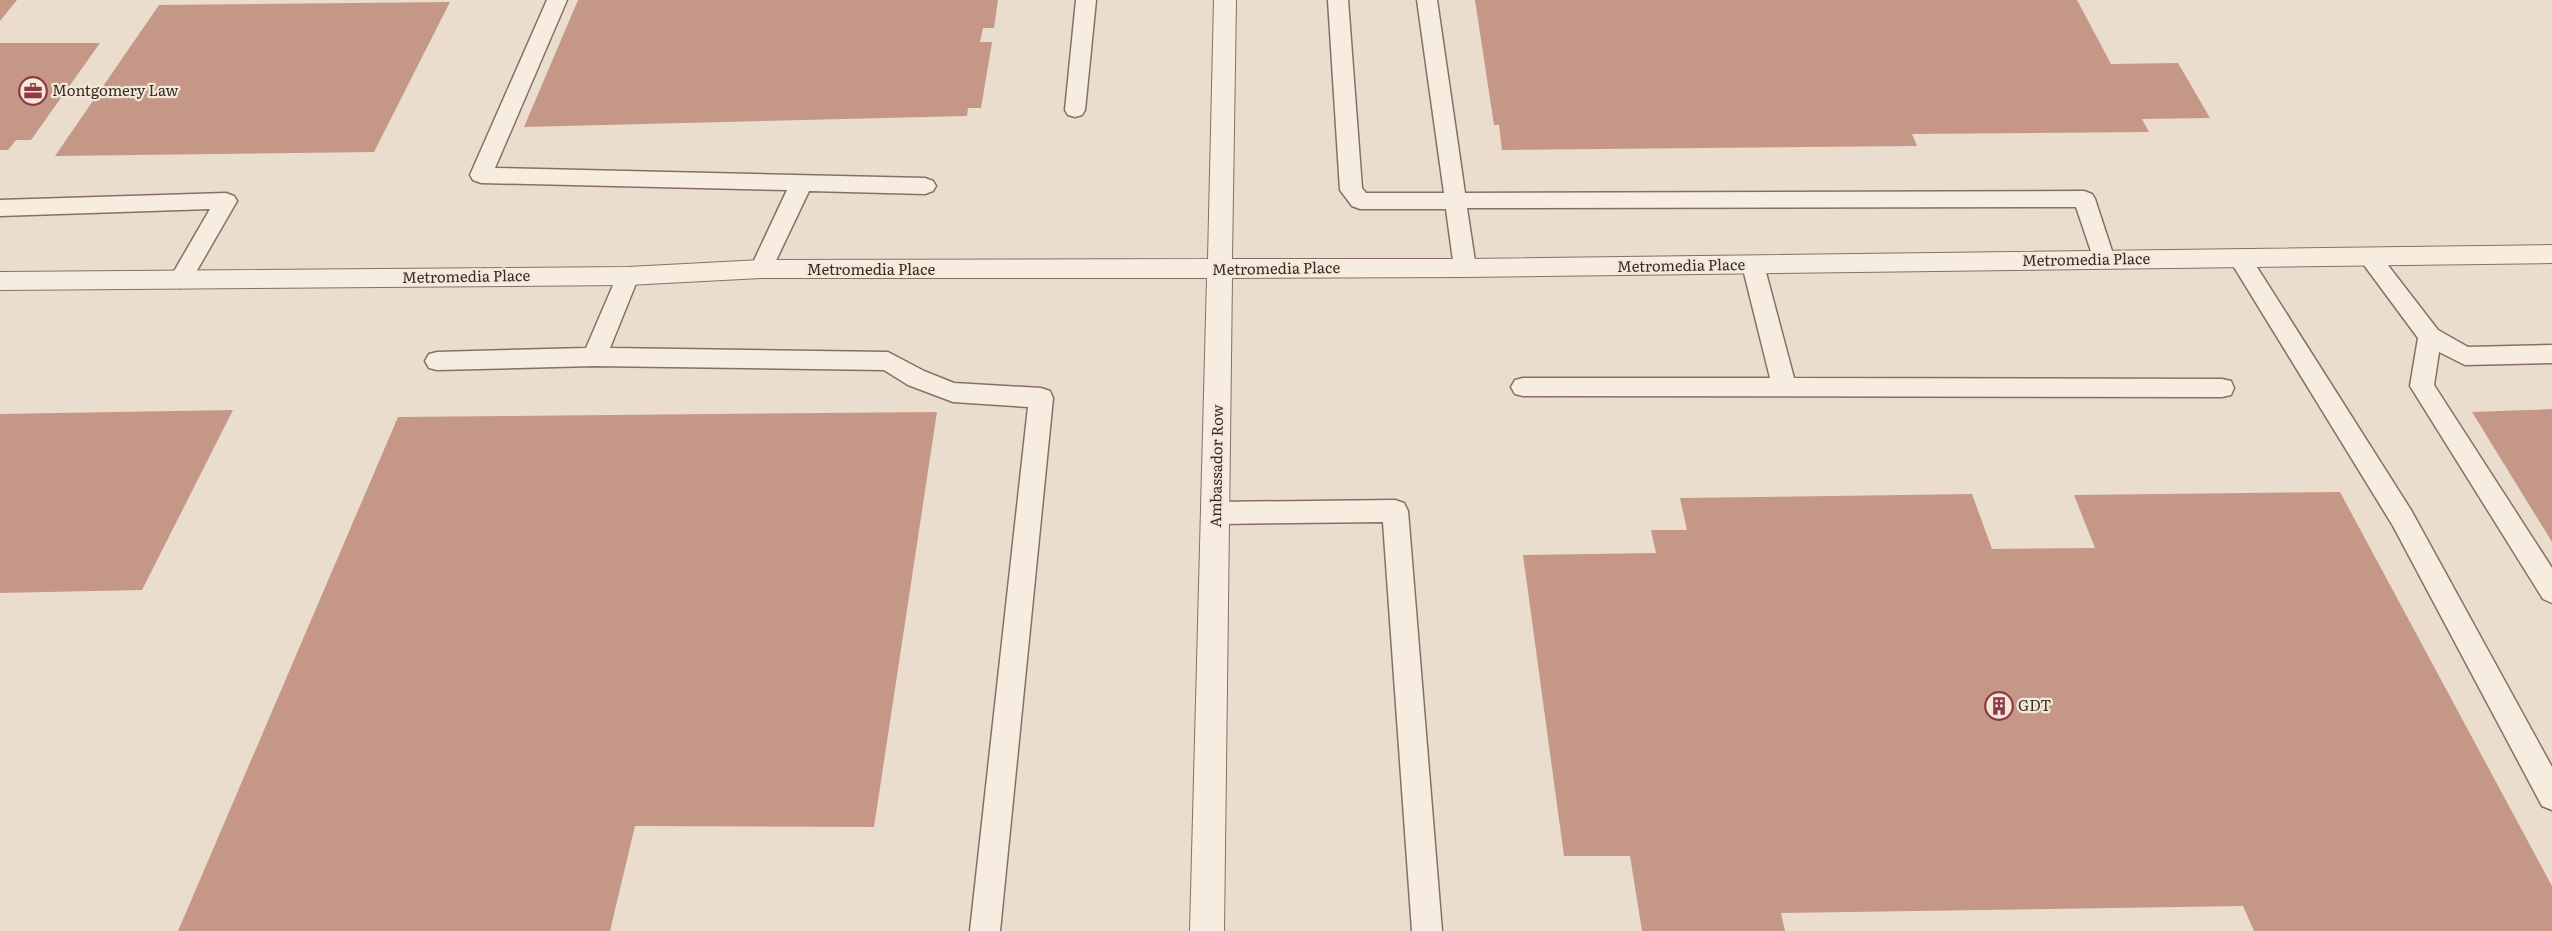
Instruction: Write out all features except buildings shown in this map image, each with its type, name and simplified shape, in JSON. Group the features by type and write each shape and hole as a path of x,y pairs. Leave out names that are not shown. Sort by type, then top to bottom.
{"street":[{"name":"Ambassador Row","path":"1207,931 1222,269 1225,0"},
{"name":"Metromedia Place","path":"0,281 628,276 761,269 1465,268 2552,254"}],"lane":[{"path":"557,0 481,175 925,186"},
{"path":"1075,110 1086,0"},
{"path":"1338,0 1351,190 1360,201 2084,199 2104,260"},
{"path":"1427,0 1465,268"},
{"path":"761,269 802,182"},
{"path":"0,208 226,201 180,280"},
{"path":"2369,257 2430,336 2465,356 2552,354"},
{"path":"2240,259 2402,518 2552,796"},
{"path":"1753,265 1784,386"},
{"path":"594,358 628,276"},
{"path":"2430,336 2422,386 2552,591"},
{"path":"436,361 594,358 888,361 916,378 953,392 1041,398 985,931"},
{"path":"1523,387 2222,388"},
{"path":"1216,513 1395,511 1427,931"}],"place":[{"name":"Montgomery Law","path":"33,91"},
{"name":"GDT","path":"1999,706"}]}
